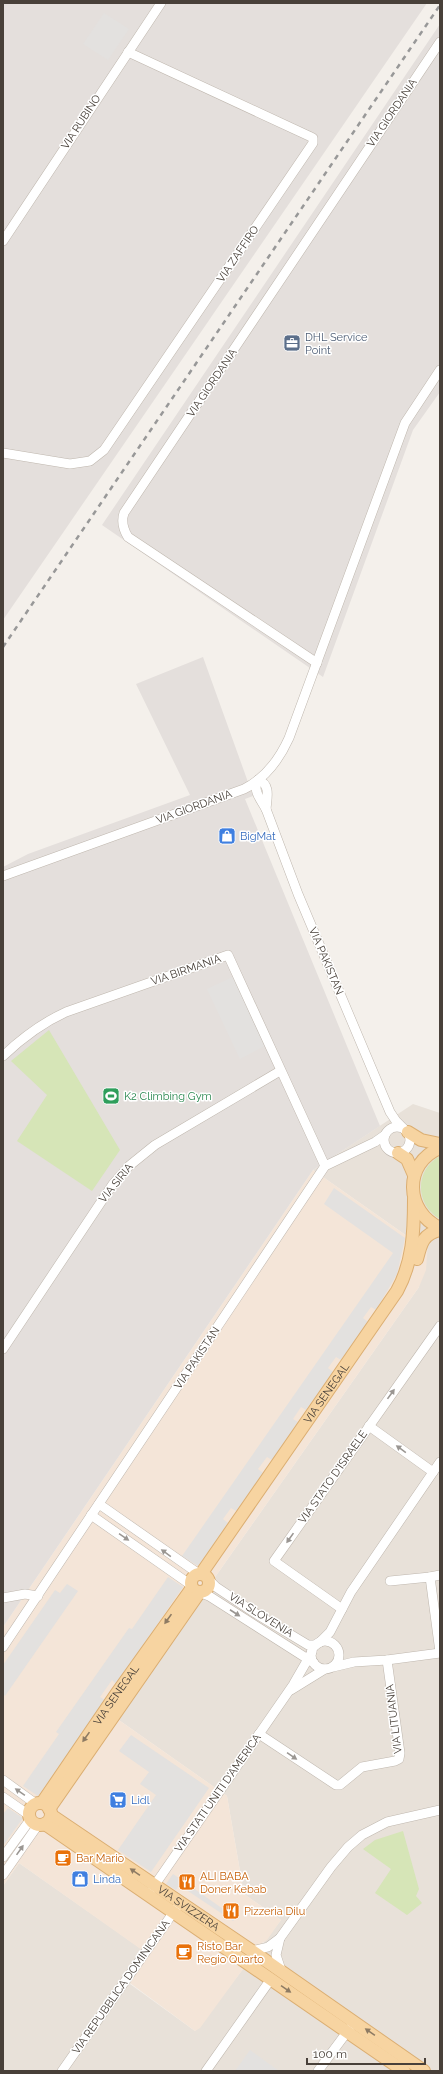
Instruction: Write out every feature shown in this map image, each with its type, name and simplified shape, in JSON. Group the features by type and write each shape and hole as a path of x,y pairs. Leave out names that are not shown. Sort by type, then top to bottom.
{"main road":[{"path":"405,1130 421,1140 440,1144"},
{"path":"414,1175 422,1161 429,1154 440,1148"},
{"path":"398,1154 407,1159 414,1175"},
{"name":"VIA SENEGAL","path":"204,1577 397,1291 409,1265 412,1250 414,1199 412,1189 414,1175"},
{"path":"414,1199 424,1218 440,1229"},
{"name":"VIA SENEGAL","path":"204,1577 404,1296 414,1272 424,1238 428,1234 440,1229"},
{"path":"204,1577 208,1588 196,1590 192,1579 204,1577"},
{"name":"VIA SENEGAL","path":"40,1814 196,1590"},
{"name":"VIA SVIZZERA","path":"40,1814 177,1907 271,1979 424,2071"},
{"name":"VIA SVIZZERA","path":"177,1907 252,1951 281,1970 404,2071"}],"street":[{"name":"VIA RUBINO","path":"3,241 161,3"},
{"name":"VIA GIORDANIA","path":"317,664 128,537 123,526 122,519 124,513 440,42"},
{"name":"VIA ZAFFIRO","path":"3,453 70,464 90,461 104,450 313,143 313,138 309,136 128,52"},
{"name":"VIA GIORDANIA","path":"3,876 244,789 258,780 269,770 281,755 289,738 405,423 440,370"},
{"name":"VIA PAKISTAN","path":"266,809 265,778 269,770"},
{"name":"VIA PAKISTAN","path":"258,780 255,785 258,795 266,809 298,894 390,1112 396,1122 405,1130"},
{"path":"258,780 266,787"},
{"path":"244,789 258,795"},
{"name":"VIA BIRMANIA","path":"3,1056 45,1022 66,1012 228,955 280,1071 325,1166"},
{"name":"VIA SIRIA","path":"3,1348 113,1184 129,1166 155,1145 280,1071"},
{"path":"384,1145 390,1121 390,1112"},
{"path":"325,1166 375,1142 395,1127 405,1130 410,1144 406,1150 398,1154 390,1152 384,1145 375,1142"},
{"name":"VIA PAKISTAN","path":"3,1647 325,1166"},
{"name":"VIA STATO D'ISRAELE","path":"342,1609 274,1562 368,1426 440,1326"},
{"path":"368,1426 433,1472"},
{"name":"VIA STATI UNITI D'AMERICA","path":"152,1890 288,1691 311,1654 326,1638 336,1624 342,1609 368,1566 440,1462"},
{"name":"VIA SLOVENIA","path":"99,1504 191,1571 204,1577 216,1587 255,1613 308,1644 311,1654"},
{"name":"VIA SLOVENIA","path":"91,1515 196,1590 311,1654"},
{"path":"390,1581 440,1575"},
{"path":"430,1577 440,1653"},
{"path":"3,1598 25,1594 38,1596"},
{"name":"VIA STATI UNITI D'AMERICA","path":"336,1624 338,1649"},
{"path":"338,1649 339,1660 329,1668 311,1654 328,1642 338,1649 344,1656 361,1662"},
{"name":"VIA STATI UNITI D'AMERICA","path":"288,1691 329,1668 354,1662 387,1660 440,1653"},
{"name":"VIA LITUANIA","path":"259,1734 336,1785 340,1785 362,1767 399,1759 400,1753 387,1660"},
{"name":"VIA SVIZZERA","path":"3,1780 40,1814"},
{"name":"VIA SVIZZERA","path":"3,1797 40,1814"},
{"path":"252,1951 268,1947 280,1938 331,1867 353,1842 373,1828 387,1822 440,1810"},
{"name":"VIA SENEGAL","path":"3,1857 40,1814"},
{"name":"VIA SENEGAL","path":"3,1875 40,1814"},
{"name":"VIA REPUBBLICA DOMINICANA","path":"62,2071 177,1907"},
{"path":"280,1938 276,1955 281,1970"},
{"path":"206,2071 271,1979"},
{"path":"318,2071 351,2026"}],"shaded area":[{"path":"3,3 427,3 3,620"},
{"path":"104,13 129,29 108,60 83,44"},
{"path":"440,24 440,392 413,430 323,677 102,525"},
{"path":"203,657 253,796 245,799 380,1126 313,1170 3,1627 3,867 28,854 190,795 136,684"},
{"path":"237,975 268,1044 240,1059 207,989"},
{"path":"413,1104 440,1113 440,2071 3,2071 3,1886 19,1863 150,1955 130,1984 195,2031 281,1920 244,1894 227,1796 116,1718 419,1287 407,1236 313,1170"},
{"path":"313,1170 407,1236 428,1242 426,1270 419,1287 116,1718 227,1796 244,1894 281,1920 267,1940 262,1943 200,2028 195,2031 130,1983 149,1955 19,1863 3,1886 3,1627"},
{"path":"334,1188 405,1238 397,1274 376,1310 371,1307 363,1318 368,1322 341,1360 336,1357 328,1368 333,1372 306,1410 301,1407 293,1419 298,1422 272,1460 267,1457 258,1469 263,1473 236,1511 231,1508 223,1519 228,1523 198,1566 182,1556 393,1253 324,1204"},
{"path":"168,1577 183,1587 116,1684 112,1680 100,1697 105,1700 38,1796 23,1786 59,1734 56,1732 129,1628 132,1629"},
{"path":"67,1584 78,1591 5,1696 3,1694 3,1665 55,1590 60,1593"},
{"path":"131,1735 209,1788 151,1872 118,1850 156,1795 140,1784 149,1772 119,1751"},
{"path":"8,1808 23,1818 3,1846 3,1814"},
{"path":"173,1874 236,1918 233,1921 179,1885 176,1890 166,1884"},
{"path":"250,2050 279,2071 235,2071"}],"green space":[{"path":"49,1030 120,1150 92,1191 17,1141 47,1095 11,1061"},
{"path":"440,1156 440,1219 432,1213 426,1205 422,1197 421,1188 422,1178 426,1170 432,1162"},
{"path":"403,1831 419,1889 416,1896 422,1903 407,1915 375,1893 391,1869 363,1849 375,1840"}],"railway":[{"path":"3,647 440,5"}],"place":[{"name":"DHL Service Point","path":"292,343"},
{"name":"BigMat","path":"227,836"},
{"name":"K2 Climbing Gym","path":"111,1096"},
{"name":"Lidl","path":"118,1800"},
{"name":"Bar Mario","path":"63,1858"},
{"name":"Linda","path":"80,1879"},
{"name":"ALI BABA Doner Kebab","path":"187,1882"},
{"name":"Pizzeria Dilu","path":"231,1911"},
{"name":"Risto Bar Regio Quarto","path":"184,1952"}]}
